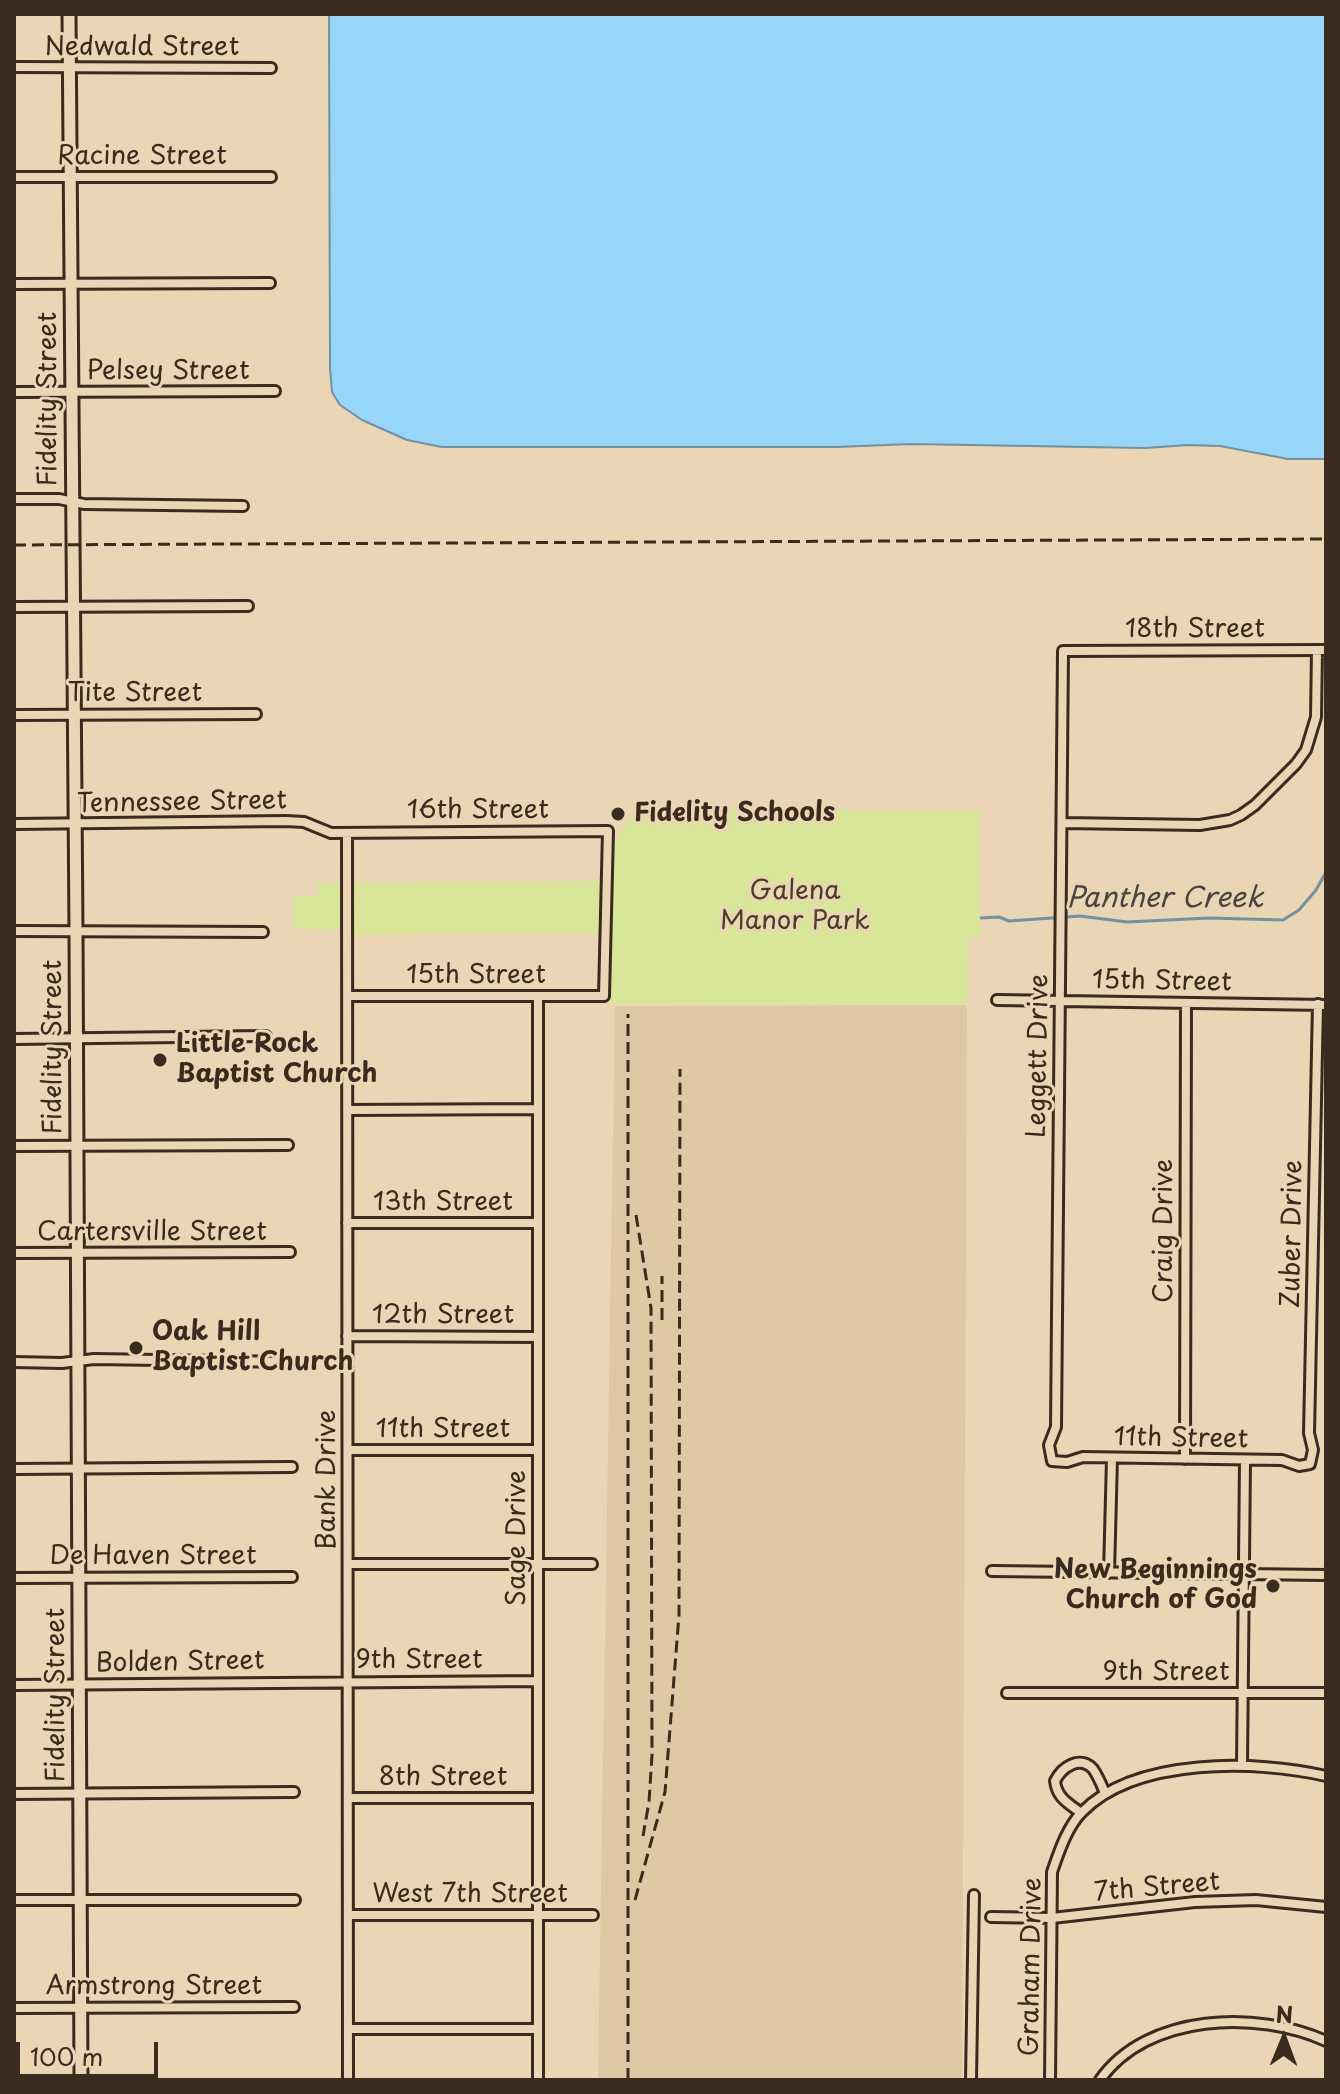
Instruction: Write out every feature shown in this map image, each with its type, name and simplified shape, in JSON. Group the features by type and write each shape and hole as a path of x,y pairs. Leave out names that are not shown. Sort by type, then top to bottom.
{"main road":[{"name":"Fidelity Street","path":"69,14 73,392 71,500 75,607 73,824 81,2080"}],"street":[{"name":"Nedwald Street","path":"14,67 271,68"},
{"name":"Racine Street","path":"14,177 271,177"},
{"path":"14,284 270,283"},
{"name":"Pelsey Street","path":"14,392 275,391"},
{"path":"14,499 71,500 84,504 243,506"},
{"path":"14,607 248,606"},
{"path":"1062,823 1200,825 1241,815 1255,805 1306,750 1316,717 1321,650"},
{"name":"18th Street","path":"1063,651 1321,650"},
{"name":"Leggett Drive","path":"1052,1461 1049,1445 1056,1427 1063,651"},
{"name":"Tite Street","path":"14,715 256,714"},
{"name":"Tennessee Street","path":"14,824 286,821 304,822 331,833 347,833"},
{"name":"16th Street","path":"347,833 608,831 604,996"},
{"name":"Bank Drive","path":"347,833 348,2080"},
{"path":"14,931 263,932"},
{"name":"15th Street","path":"348,996 604,996"},
{"name":"Sage Drive","path":"538,996 538,2080"},
{"name":"15th Street","path":"997,1000 1322,1004"},
{"name":"Craig Drive","path":"1185,1459 1186,1003"},
{"name":"Zuber Drive","path":"1310,1464 1313,1450 1309,1433 1322,1004"},
{"path":"14,1039 266,1036"},
{"path":"348,1110 538,1109"},
{"path":"14,1146 288,1145"},
{"name":"13th Street","path":"347,1223 538,1223"},
{"name":"Cartersville Street","path":"14,1253 290,1252"},
{"name":"12th Street","path":"347,1336 538,1337"},
{"path":"14,1362 94,1359 291,1362"},
{"name":"11th Street","path":"348,1450 538,1450"},
{"name":"11th Street","path":"1052,1461 1067,1462 1083,1457 1282,1460 1299,1466 1310,1464"},
{"path":"1109,1573 1112,1458"},
{"path":"1242,1765 1245,1460"},
{"path":"14,1469 292,1467"},
{"path":"348,1564 592,1564"},
{"path":"992,1571 1326,1575"},
{"name":"De Haven Street","path":"14,1578 292,1577"},
{"name":"9th Street","path":"299,1681 538,1681"},
{"name":"Bolden Street","path":"14,1685 299,1681"},
{"name":"9th Street","path":"1007,1693 1326,1693"},
{"path":"1105,1793 1095,1771 1089,1766 1072,1764 1055,1781 1060,1797 1081,1813 1105,1793 1169,1772 1242,1765 1277,1767 1326,1776"},
{"path":"14,1794 294,1792"},
{"name":"8th Street","path":"348,1798 538,1798"},
{"name":"Graham Drive","path":"1050,2080 1052,1872 1061,1846 1081,1813"},
{"path":"971,2080 974,1895"},
{"path":"14,1900 295,1900"},
{"name":"7th Street","path":"991,1917 1052,1918 1195,1902 1256,1900 1326,1907"},
{"name":"West 7th Street","path":"348,1915 593,1915"},
{"name":"Armstrong Street","path":"14,2008 294,2007"},
{"path":"1100,2080 1133,2046 1182,2028 1229,2022 1270,2023 1306,2032 1326,2041"},
{"path":"348,2029 538,2029"}],"shaded area":[{"path":"967,1005 962,2080 598,2080 615,1006"}],"green space":[{"name":"Galena Manor Park","path":"634,809 980,810 980,937 968,938 967,1005 610,1004 611,841 616,840"},
{"path":"602,881 603,933 353,935 353,883"},
{"path":"318,883 342,884 341,930 294,929 294,896 317,896"}],"water":[{"path":"329,14 1326,14 1326,459 1288,459 1220,446 1188,445 1145,448 911,444 837,447 442,447 407,440 362,420 340,405 332,392 330,368"}],"waterway":[{"name":"Panther Creek","path":"981,918 999,917 1009,921 1080,916 1127,922 1209,918 1283,920 1299,910 1326,872"}],"railway":[{"path":"14,545 1326,539"},
{"path":"628,1014 628,2080"},
{"path":"635,1900 665,1792 679,1615 680,1069"},
{"path":"636,1215 651,1308 652,1755 643,1836"},
{"path":"662,1276 662,1320"}],"place":[{"name":"Fidelity Schools","path":"618,814"},
{"name":"Little Rock Baptist Church","path":"160,1060"},
{"name":"Oak Hill Baptist Church","path":"136,1348"},
{"name":"New Beginnings Church of God","path":"1273,1586"}]}
